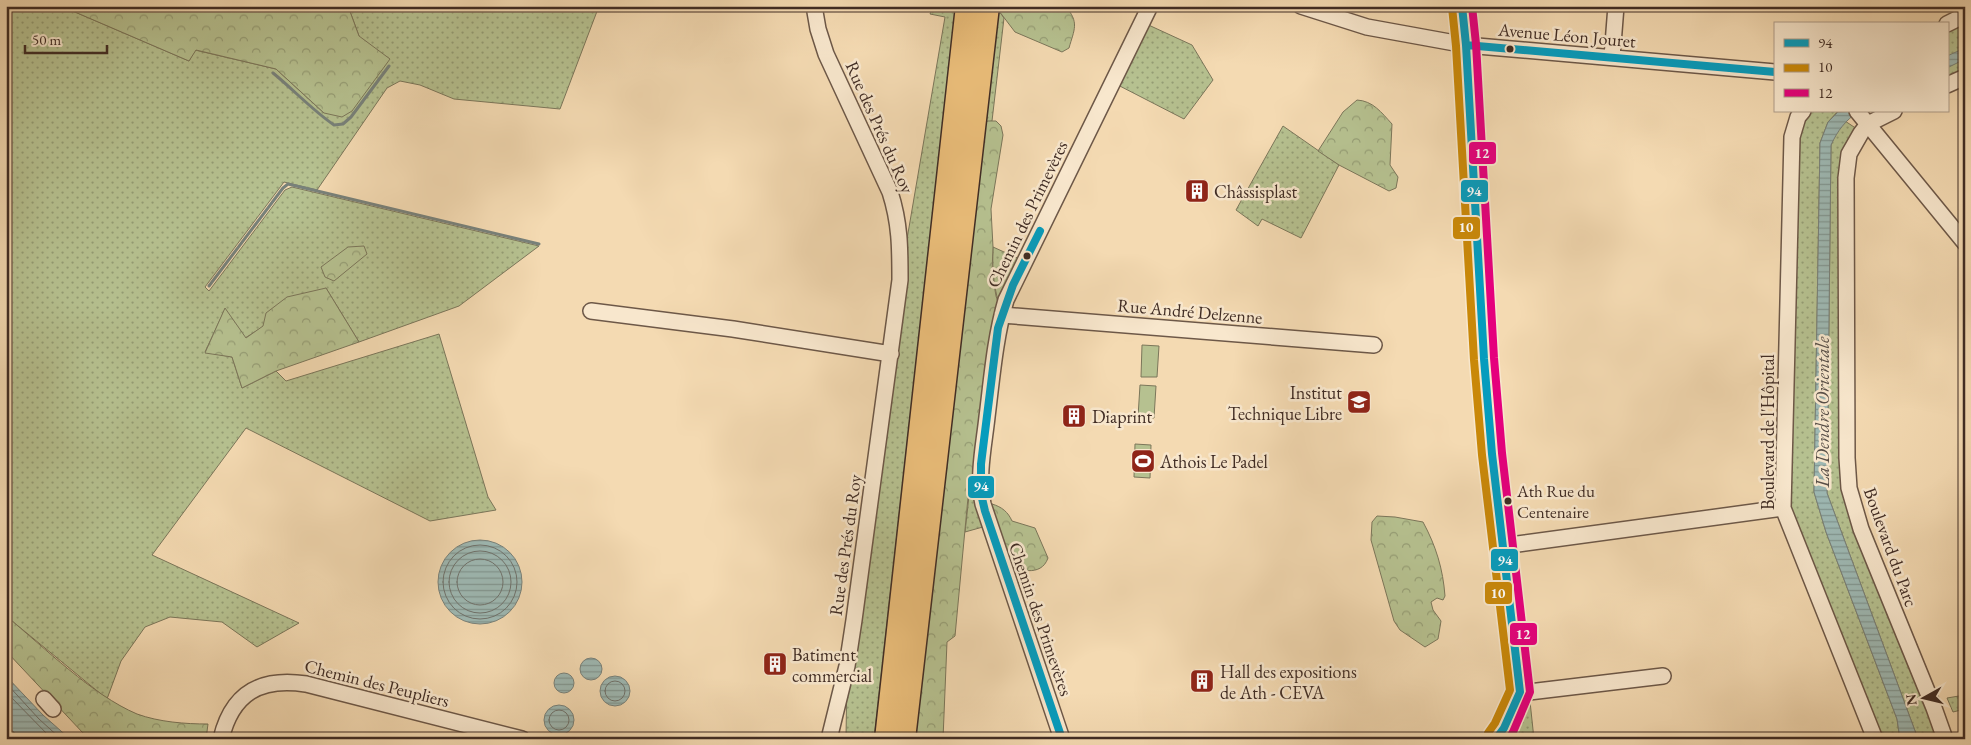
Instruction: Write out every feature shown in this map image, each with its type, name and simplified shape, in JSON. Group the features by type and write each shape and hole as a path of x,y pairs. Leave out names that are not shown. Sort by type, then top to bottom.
{"highway":[{"path":"886,739 967,6"},
{"path":"904,739 988,6"}],"street":[{"name":"Rue des Prés du Roy","path":"814,6 822,43 887,185 897,214 900,237 900,280 891,354 848,657 829,739"},
{"name":"Chemin des Primevères","path":"1062,739 981,494 982,459 995,346 1002,315 1013,285 1150,6"},
{"name":"Avenue Léon Jouret","path":"1301,6 1367,27 1466,45 1774,72"},
{"path":"1462,6 1466,45 1484,359 1492,454 1520,692 1504,728 1496,739"},
{"path":"1612,57 1616,6"},
{"path":"1948,24 1965,15"},
{"path":"1948,85 1965,77"},
{"name":"Boulevard de l'Hôpital","path":"1802,112 1798,117 1792,137 1783,508 1875,739"},
{"path":"1858,112 1965,243"},
{"path":"1868,124 1892,112"},
{"name":"Boulevard du Parc","path":"1868,124 1849,154 1846,178 1848,488 1861,530 1945,739"},
{"path":"591,311 733,329 891,354"},
{"name":"Rue André Delzenne","path":"1002,315 1374,345"},
{"path":"1503,546 1783,508"},
{"path":"1520,692 1663,676"},
{"name":"Chemin des Peupliers","path":"221,739 226,718 246,694 274,682 291,681 522,739"}],"green space":[{"path":"6,6 61,6 189,61 195,50 276,69 324,113 359,36 348,6 599,6 560,109 454,99 420,85 400,81 387,88 317,190 284,182 205,287 209,291 285,190 292,187 539,246 459,306 359,342 326,288 245,338 225,309 205,352 232,357 242,388 276,371 286,381 439,334 488,497 496,510 430,521 246,428 152,555 299,623 257,647 222,622 170,617 145,627 121,661 107,699 6,616"},
{"path":"61,6 348,6 359,36 390,59 352,111 342,117 324,113 276,69 196,50 189,61"},
{"path":"933,6 956,6 874,739 846,739 847,666 900,280 945,17 930,14"},
{"path":"1065,6 1073,17 1074,31 1069,48 1062,52 1015,32 996,7"},
{"path":"996,7 1004,18 992,121 982,123"},
{"path":"1965,15 1965,77 1948,85 1948,24"},
{"path":"1142,22 1192,45 1213,80 1184,119 1112,82"},
{"path":"1357,100 1368,102 1392,124 1390,165 1398,177 1396,188 1389,191 1339,165 1318,151 1343,112"},
{"path":"1803,112 1837,112 1828,122 1820,143 1814,492 1826,532 1897,719 1900,739 1875,739 1783,489 1792,137"},
{"path":"996,121 1001,126 1003,135 991,209 992,272 996,296 1002,315 980,480 969,487 955,636 947,642 943,739 915,739 982,123"},
{"path":"1845,121 1860,131 1846,152 1845,488 1942,739 1918,739 1827,493 1831,145 1837,130"},
{"path":"1283,126 1339,165 1301,238 1262,219 1258,226 1236,210"},
{"path":"364,246 367,254 334,281 325,277 321,267 348,247"},
{"path":"993,247 1024,261 1002,315 994,281"},
{"path":"326,288 359,342 276,371 242,388 232,357 205,353 225,308 246,338 263,326 266,313 287,297"},
{"path":"1142,345 1159,346 1157,377 1141,377"},
{"name":"Athois Le Padel","path":"1140,385 1156,386 1154,418 1138,417"},
{"name":"Athois Le Padel","path":"1135,444 1151,445 1150,478 1134,477"},
{"path":"980,480 990,525 965,532 970,487"},
{"path":"992,504 1004,510 1012,521 1035,528 1048,558 1045,564 1040,568 1028,571 1003,563 987,507"},
{"path":"1377,516 1423,522 1432,540 1441,567 1445,596 1443,600 1437,598 1431,602 1433,610 1441,621 1438,639 1425,647 1400,630 1394,621 1371,540 1372,522"},
{"path":"6,616 86,683 120,706 137,714 163,721 208,724 206,739 97,739 83,733 6,651"},
{"path":"1529,692 1534,739 1518,739 1504,729"},
{"path":"1965,695 1965,709 1953,712 1947,698"},
{"path":"6,722 19,739 6,739"}],"water":[{"path":"1965,48 1965,59 1948,68 1948,56"},
{"name":"La Dendre Orientale","path":"1838,112 1858,112 1842,126 1831,145 1827,493 1918,739 1900,739 1897,719 1826,532 1814,492 1820,143 1828,122"},
{"path":"480,540 496,543 510,552 519,566 522,582 519,598 510,612 496,621 480,624 464,621 450,612 441,598 438,582 441,566 450,552 464,543"},
{"path":"591,658 601,665 602,669 595,679 591,680 581,673 580,669 587,659"},
{"path":"560,673 568,673 574,679 574,687 568,693 560,693 554,687 554,679"},
{"path":"6,676 43,715 70,739 19,739 6,722"},
{"path":"615,676 625,681 630,691 625,701 615,706 605,701 600,691 605,681"},
{"path":"559,705 565,706 573,714 573,726 565,734 559,735 553,734 545,726 544,720 545,714 553,706"}],"waterway":[{"path":"273,73 334,125 343,124 351,117 389,66"},
{"path":"209,286 283,188 288,184 539,244"}],"transit line":[{"name":"94","path":"1462,6 1466,45 1484,359 1492,454 1520,692 1504,728 1496,739"},
{"name":"12","path":"1472,6 1476,44 1494,358 1502,453 1530,692 1509,739"},
{"name":"10","path":"1452,7 1456,46 1474,360 1482,455 1510,690 1495,723 1488,733"},
{"name":"94","path":"1466,45 1774,72"},
{"name":"94","path":"1040,231 1013,285 998,328 981,464 981,494 985,511 1062,739"}],"place":[{"name":"Châssisplast","path":"1197,191"},
{"name":"Institut Technique Libre","path":"1359,402"},
{"name":"Diaprint","path":"1074,416"},
{"name":"Athois Le Padel","path":"1143,461"},
{"name":"Ath Rue du Centenaire","path":"1508,501"},
{"name":"Batiment commercial","path":"775,664"},
{"name":"Hall des expositions de Ath - CEVA","path":"1202,681"}]}
